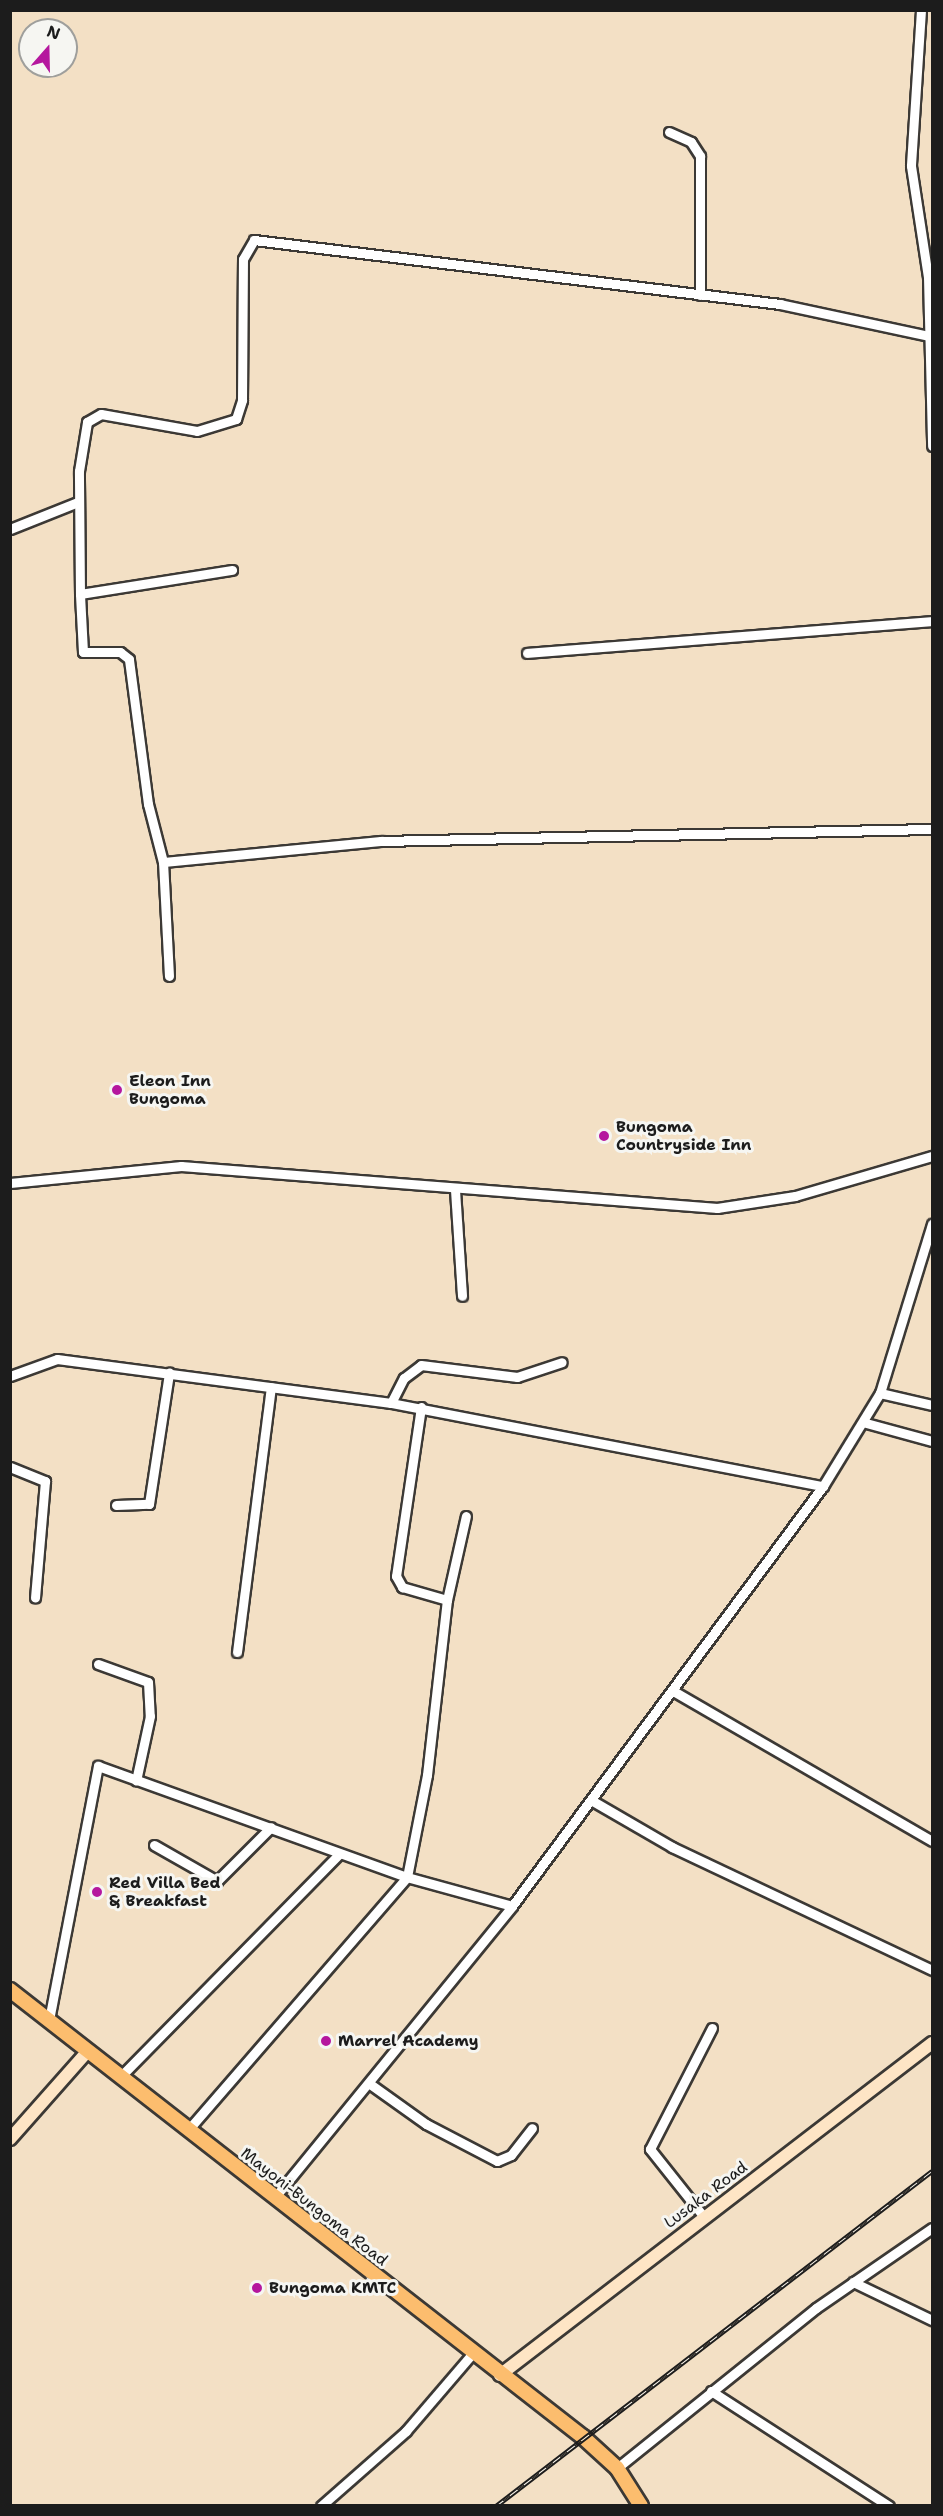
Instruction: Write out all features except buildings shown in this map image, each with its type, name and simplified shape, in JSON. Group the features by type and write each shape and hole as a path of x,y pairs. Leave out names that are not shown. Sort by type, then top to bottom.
{"main road":[{"name":"Mayoni-Bungoma Road","path":"10,1990 617,2468 641,2505"}],"street":[{"path":"921,10 911,166 930,276 929,336 933,446"},
{"path":"669,132 690,142 700,156 700,295"},
{"path":"169,976 163,862 148,804 129,659 120,652 83,652 78,502 84,428 94,415 197,431 229,424 240,412 243,259 254,240 780,304 929,336"},
{"path":"10,529 78,502"},
{"path":"80,594 232,570"},
{"path":"527,653 933,621"},
{"path":"163,862 381,841 933,829"},
{"path":"10,1183 181,1167 455,1190 717,1208 795,1196 933,1156"},
{"path":"455,1190 462,1296"},
{"path":"275,2197 370,2084 512,1906 675,1692 866,1423 880,1393 933,1224"},
{"path":"10,1376 57,1359 170,1373 421,1407 823,1486"},
{"path":"391,1403 404,1378 421,1365 497,1377 536,1374 562,1362"},
{"path":"116,1505 149,1504 170,1373"},
{"path":"237,1652 271,1387"},
{"path":"880,1393 933,1405"},
{"path":"421,1407 396,1576 402,1587 447,1599"},
{"path":"866,1423 933,1441"},
{"path":"10,1467 45,1481 35,1598"},
{"path":"188,2130 407,1877 427,1775 447,1599 466,1516"},
{"path":"98,1664 148,1682 150,1716 136,1781"},
{"path":"675,1692 933,1841"},
{"path":"49,2020 94,1770 103,1765 136,1781 271,1827 339,1854 407,1877 512,1906"},
{"path":"591,1800 672,1847 933,1970"},
{"path":"154,1845 217,1881 271,1827"},
{"path":"121,2076 339,1854"},
{"path":"704,2217 650,2149 712,2028"},
{"name":"Lusaka Road","path":"500,2375 933,2043"},
{"path":"10,2139 87,2052"},
{"path":"370,2084 426,2124 497,2161 511,2155 532,2128"},
{"path":"617,2468 711,2391 853,2283 933,2228"},
{"path":"853,2283 933,2320"},
{"path":"321,2505 406,2431 472,2354"},
{"path":"711,2391 889,2505"}],"railway":[{"path":"496,2506 932,2171"}],"place":[{"name":"Eleon Inn Bungoma","path":"117,1090"},
{"name":"Bungoma Countryside Inn","path":"604,1136"},
{"name":"Red Villa Bed & Breakfast","path":"97,1892"},
{"name":"Marrel Academy","path":"326,2041"},
{"name":"Bungoma KMTC","path":"257,2288"}]}
